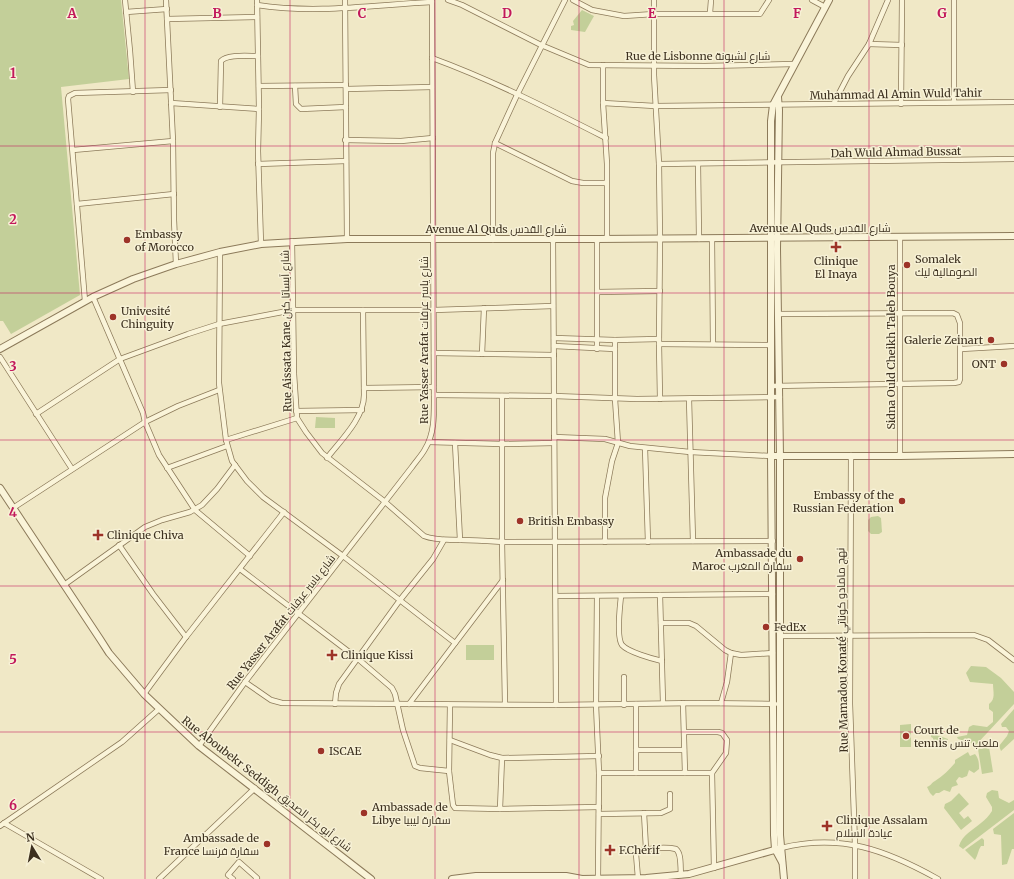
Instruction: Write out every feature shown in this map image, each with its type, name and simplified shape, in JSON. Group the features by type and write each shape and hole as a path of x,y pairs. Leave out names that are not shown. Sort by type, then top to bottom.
{"street":[{"path":"125,0 133,92"},
{"path":"166,0 173,141 176,264"},
{"path":"345,0 347,239"},
{"name":"Rue de Lisbonne شارع لشبونة","path":"448,0 463,2 541,45 589,65 705,66 794,64"},
{"path":"493,240 493,160 496,143 541,45 565,0"},
{"path":"573,0 592,10 624,16 654,14 760,14 769,0"},
{"path":"654,0 655,106 659,164 660,399"},
{"path":"710,14 711,0"},
{"path":"812,0 825,7"},
{"path":"784,879 782,862 778,848 780,835 777,704 773,653 771,345 774,238 774,162 771,121 778,97 829,0"},
{"path":"834,103 848,76 869,44 888,0"},
{"path":"901,104 902,0"},
{"path":"954,0 954,102"},
{"path":"261,244 258,164 259,86 257,2 294,9 432,1"},
{"name":"Rue Yasser Arafat شارع ياسر عرفات","path":"199,746 245,682 384,501 412,467 429,442 434,423 432,1"},
{"path":"126,12 167,9"},
{"path":"167,19 257,17"},
{"path":"869,44 902,45"},
{"path":"220,107 220,61 229,57 258,56"},
{"path":"432,58 468,71 606,138"},
{"path":"603,65 603,103 606,138 607,239"},
{"path":"259,86 432,87"},
{"path":"295,86 296,104 301,109 346,107"},
{"path":"85,301 68,103 69,96 75,93 171,90"},
{"name":"Muhammad Al Amin Wuld Tahir","path":"603,103 655,106 1014,102"},
{"path":"171,104 259,109"},
{"path":"345,140 401,141 433,138"},
{"path":"73,150 173,141"},
{"path":"496,143 572,181 583,183 606,183"},
{"name":"Dah Wuld Ahmad Bussat","path":"659,164 1014,159"},
{"path":"258,164 346,161"},
{"path":"698,164 699,239"},
{"path":"77,204 174,194"},
{"name":"Avenue Al Quds شارع القدس","path":"0,349 85,301 133,279 176,264 220,252 261,244 347,239 597,240 1014,236"},
{"name":"Sidna Ould Cheikh Taleb Bouya","path":"900,237 900,456"},
{"path":"774,238 780,397 781,636 777,704"},
{"path":"712,239 713,344"},
{"path":"553,240 556,705"},
{"path":"597,240 597,348"},
{"name":"Rue Aissata Kane شارع آيساتا كين","path":"292,241 297,418 311,440 327,458 384,501 424,536 432,539 444,540 502,542 773,541"},
{"path":"220,252 219,390 226,443 235,465 255,490 455,643"},
{"path":"597,292 660,291"},
{"path":"93,297 143,413 145,422 159,455 195,510 250,556"},
{"path":"36,414 120,360 219,324 293,310 434,310 553,306"},
{"path":"482,354 484,308"},
{"path":"327,458 362,410 364,400 363,310"},
{"path":"772,386 954,383 959,382 961,373 960,323 957,315 952,313 778,314"},
{"path":"554,338 615,340 659,339"},
{"path":"605,542 605,498 612,461 618,443 615,399 615,340"},
{"path":"659,344 771,345"},
{"path":"554,346 615,349"},
{"path":"961,349 1014,346"},
{"path":"434,353 554,355"},
{"path":"0,357 72,469"},
{"path":"364,388 434,388"},
{"path":"13,508 145,422 178,406 219,390"},
{"path":"434,395 554,396 615,399 780,397"},
{"path":"502,396 502,542 506,704"},
{"path":"689,399 693,541"},
{"path":"296,411 362,410"},
{"path":"167,468 226,443 297,418"},
{"path":"554,437 593,437 645,448 771,456 1014,454"},
{"path":"429,442 502,444 554,443"},
{"path":"456,443 460,540"},
{"path":"645,448 648,542"},
{"name":"Rue Mamadou Konaté نهج مامادو كوناتي","path":"851,455 850,704 856,845 855,879"},
{"path":"64,585 145,527 153,523 195,510 208,499 235,465"},
{"name":"Rue Aboubekr Seddigh شارع أبو بكر الصديق","path":"0,488 109,653 144,694 199,746 371,879"},
{"path":"144,694 284,512"},
{"path":"335,704 339,684 400,600 433,559 444,540"},
{"path":"119,545 186,638"},
{"path":"240,569 357,658 392,688 395,694 403,730 415,766 420,768 449,771"},
{"path":"408,704 503,580"},
{"path":"556,596 773,594"},
{"path":"660,595 663,703"},
{"path":"597,596 596,704 599,756 598,878"},
{"path":"621,596 619,634 622,645 645,656 662,661"},
{"path":"661,622 689,623 696,626 731,653 741,655 773,653"},
{"path":"781,636 974,635 988,640 1014,660"},
{"path":"721,703 727,682 731,653"},
{"path":"624,677 624,705"},
{"path":"245,682 275,702 450,705 624,705 663,703 777,704"},
{"path":"683,703 685,773"},
{"path":"636,704 636,773"},
{"path":"450,705 449,771 454,807 500,809 599,807"},
{"path":"101,879 94,877 2,824 122,742 159,709"},
{"path":"684,732 718,732 722,733 727,740 726,753 712,773 714,868"},
{"path":"450,740 502,758 599,756"},
{"path":"636,750 684,750"},
{"path":"500,809 502,758"},
{"path":"599,773 712,773"},
{"path":"159,879 255,788"},
{"path":"599,814 661,813 670,809 670,794"},
{"path":"644,813 646,849"},
{"path":"452,879 476,876 505,878 566,876 581,879 638,878 680,875 689,877 778,848 811,843 841,843 856,845 888,855 938,879"},
{"path":"638,878 636,854 639,850 646,849 676,849 680,855 680,875"},
{"path":"233,879 228,875 239,862 257,878 256,879"}],"green space":[{"path":"0,0 121,0 129,79 61,87 80,295 11,334 3,321 0,321"},
{"path":"582,10 594,16 585,32 571,30 571,26 574,25 573,21"},
{"path":"316,417 335,418 335,428 315,428"},
{"path":"878,516 881,518 882,532 879,534 871,534 868,531 868,520 871,517"},
{"path":"466,645 494,645 494,660 466,660"},
{"path":"971,666 986,667 1001,678 1014,692 1014,704 974,747 971,743 958,739 957,737 967,735 969,727 973,725 987,727 993,722 993,712 989,709 989,704 993,700 994,693 993,684 970,682 966,673"},
{"path":"1014,709 1014,739 1001,751 999,746 1009,731 1006,727 1002,727 1001,724"},
{"name":"Court de tennis ملعب تنس","path":"911,724 911,747 900,747 900,725"},
{"path":"931,733 948,739 947,744 933,743"},
{"path":"989,747 993,772 982,774 978,749"},
{"path":"968,752 970,756 975,754 979,769 974,773 969,770 967,776 962,778 959,777 956,781 958,785 952,787 950,792 944,790 933,796 927,787 941,777 955,763 955,760"},
{"path":"992,790 998,791 999,798 1009,803 1014,800 1014,810 963,849 959,846 960,842 968,833 990,815 992,811 992,807 986,797 987,793"},
{"path":"959,793 969,804 959,813 964,819 968,816 972,821 961,830 944,808 945,804 951,801"},
{"path":"1014,813 1014,849 1012,849 1007,864 1002,865 1001,835 994,834 993,829"},
{"path":"982,838 984,840 984,846 981,846 975,860 965,850"}],"place":[{"name":"Embassy of Morocco","path":"127,240"},
{"name":"Clinique El Inaya","path":"836,247"},
{"name":"Somalek الصومالية ليك","path":"907,265"},
{"name":"Univesité Chinguity","path":"113,317"},
{"name":"Galerie Zeinart","path":"991,340"},
{"name":"ONT","path":"1004,364"},
{"name":"Embassy of the Russian Federation","path":"902,501"},
{"name":"British Embassy","path":"520,521"},
{"name":"Clinique Chiva","path":"98,535"},
{"name":"Ambassade du Maroc سفارة المغرب","path":"800,559"},
{"name":"FedEx","path":"766,627"},
{"name":"Clinique Kissi","path":"332,655"},
{"name":"Court de tennis ملعب تنس","path":"906,736"},
{"name":"ISCAE","path":"321,751"},
{"name":"Ambassade de Libye سفارة ليبيا","path":"364,813"},
{"name":"Clinique Assalam عيادة السلام","path":"827,826"},
{"name":"Ambassade de France سفارة فرنسا","path":"267,844"},
{"name":"F.Chérif","path":"610,850"}]}
